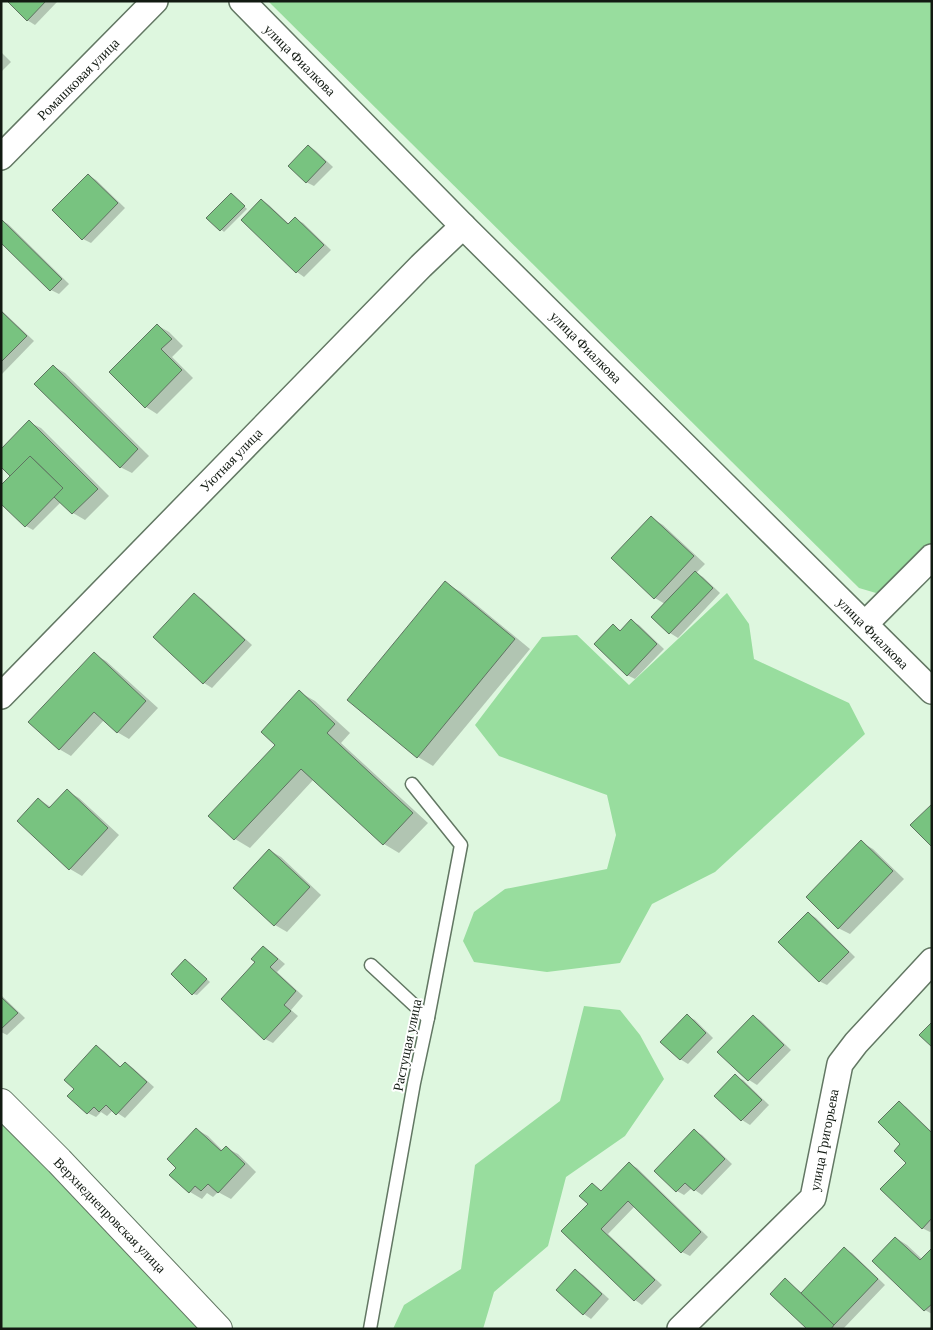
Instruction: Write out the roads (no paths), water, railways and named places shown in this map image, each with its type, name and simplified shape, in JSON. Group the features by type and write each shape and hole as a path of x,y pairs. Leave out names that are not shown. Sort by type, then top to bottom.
{"street":[{"name":"Ромашковая улица","path":"1,157 155,1"},
{"name":"улица Фиалкова","path":"242,1 463,226 932,691"},
{"name":"Уютная улица","path":"1,696 421,266 463,226"},
{"path":"865,624 932,556"},
{"name":"улица Григорьева","path":"680,1329 813,1198 840,1064 856,1043 932,962"},
{"name":"Верхнеднепровская улица","path":"1,1103 59,1161 218,1329"}],"lane":[{"name":"Растущая улица","path":"370,1329 414,1083 461,845 412,784"},
{"path":"371,965 428,1018"}]}
